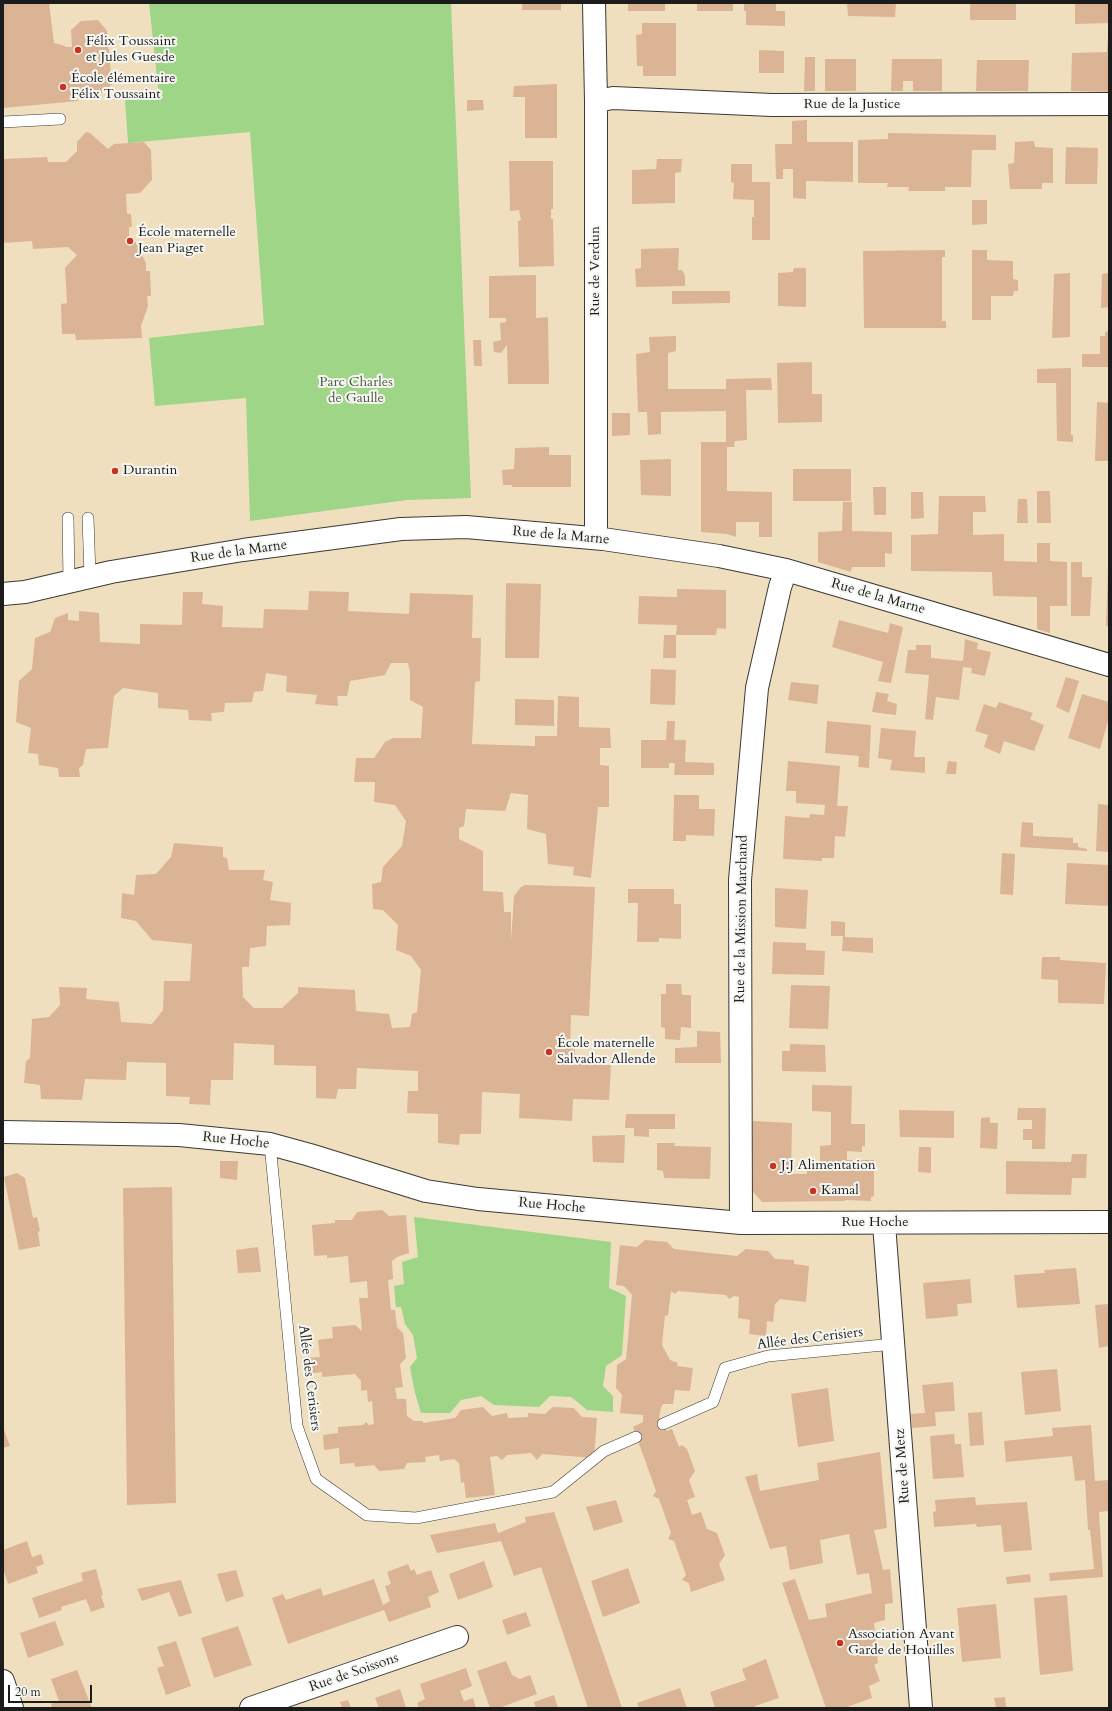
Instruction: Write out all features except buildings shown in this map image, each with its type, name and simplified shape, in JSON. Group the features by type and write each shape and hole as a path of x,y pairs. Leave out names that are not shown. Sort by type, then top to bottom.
{"street":[{"name":"Rue de Verdun","path":"594,3 596,101 596,538"},
{"name":"Rue de la Justice","path":"596,101 613,98 772,105 1109,104"},
{"name":"Rue de la Marne","path":"3,594 25,592 80,579 243,550 401,529 466,527 557,536 596,538 719,556 786,570 1109,665"},
{"name":"Rue de la Mission Marchand","path":"741,1224 740,880 757,688 780,587 786,570"},
{"name":"Rue Hoche","path":"3,1132 179,1135 270,1144 310,1154 426,1191 478,1199 741,1224 1109,1222"},
{"name":"Rue de Metz","path":"884,1224 921,1708"},
{"name":"Rue de Soissons","path":"263,1706 456,1637"},
{"path":"3,1681 12,1708"}],"lane":[{"path":"3,122 60,119"},
{"path":"68,518 80,579"},
{"path":"80,579 88,518"},
{"name":"Allée des Cerisiers","path":"270,1144 297,1426 316,1479 367,1515 416,1518 553,1492 604,1451 636,1436"},
{"name":"Allée des Cerisiers","path":"663,1424 713,1402 725,1368 768,1356 894,1344"}],"green space":[{"name":"Parc Charles de Gaulle","path":"149,3 451,3 471,498 407,500 250,521 246,398 155,406 149,338 264,325 250,132 128,143 125,99 159,96"},
{"path":"414,1217 611,1242 609,1288 626,1296 622,1355 606,1366 603,1386 613,1396 613,1412 587,1410 571,1397 550,1396 539,1407 494,1405 481,1396 461,1400 450,1413 421,1413 410,1367 417,1358 413,1335 405,1324 401,1307 396,1307 394,1286 404,1284 402,1262 418,1257"}],"place":[{"name":"Félix Toussaint et Jules Guesde","path":"78,50"},
{"name":"École élémentaire Félix Toussaint","path":"63,87"},
{"name":"École maternelle Jean Piaget","path":"130,241"},
{"name":"Durantin","path":"115,471"},
{"name":"École maternelle Salvador Allende","path":"549,1052"},
{"name":"J.J Alimentation","path":"773,1166"},
{"name":"Kamal","path":"813,1191"},
{"name":"Association Avant Garde de Houilles","path":"840,1643"}]}
